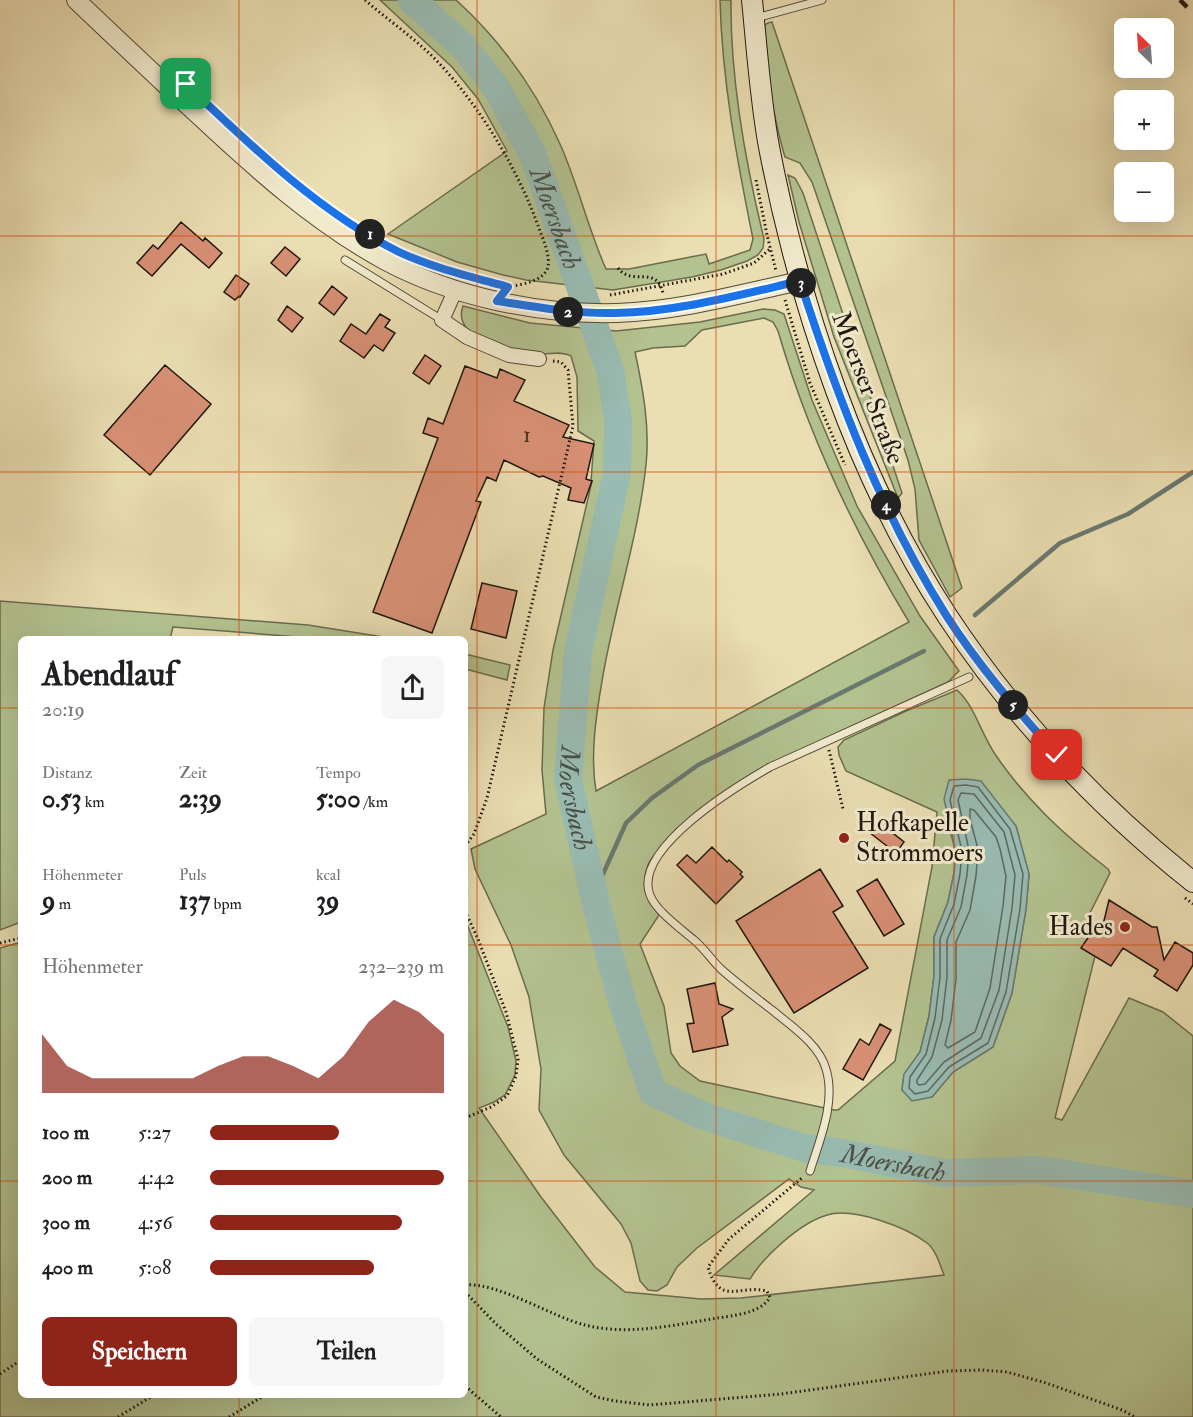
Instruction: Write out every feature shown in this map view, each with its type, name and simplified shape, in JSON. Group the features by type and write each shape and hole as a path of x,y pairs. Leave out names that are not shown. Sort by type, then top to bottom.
{"main road":[{"name":"Moerser Straße","path":"753,9 761,96 769,145 800,281 836,390 878,489 975,671 1017,710 1101,803 1155,852 1193,882"}],"street":[{"path":"76,0 236,150 300,205 341,234 385,260 455,291 497,301 563,311 615,313 696,304 800,281"},
{"path":"455,291 442,320 467,337 509,355 538,359"}],"lane":[{"path":"753,9 822,0"},
{"path":"345,260 442,320"},
{"path":"810,1171 826,1115 830,1085 826,1067 816,1050 797,1031 722,970 696,941 678,927 654,902 648,885 648,874 656,859 688,822 738,785 770,767 975,671"}],"path":[{"path":"364,0 421,44 440,64 473,105 509,163 536,219 546,246 548,266 543,276 527,284 508,287 520,289"},
{"path":"612,295 723,274 754,263 770,249"},
{"path":"618,268 629,276 656,279 661,286 666,308"},
{"path":"468,842 474,834 487,798 573,426 568,370 561,362 538,359"},
{"path":"827,742 843,808"},
{"path":"468,917 506,1012 518,1059 516,1076 507,1096 491,1107 468,1117"},
{"path":"0,943 18,939"},
{"path":"468,1285 483,1286 584,1325 609,1329 645,1329 731,1316 756,1308 767,1302 770,1297 767,1291 756,1288 737,1292 721,1289 712,1281 708,1267 729,1239 810,1171"},
{"path":"468,1295 496,1324 537,1359 596,1396 615,1401 650,1405 757,1396 948,1371 982,1370 1007,1372 1046,1383 1122,1410 1135,1417"},
{"path":"0,1374 18,1362"},
{"path":"468,1389 501,1417"},
{"path":"118,1417 149,1398"},
{"path":"229,1417 259,1398"}],"green space":[{"path":"380,0 456,0 472,15 516,67 540,104 566,159 606,269 629,269 706,254 709,264 750,250 753,239 731,120 721,30 720,0 731,0 736,90 745,151 764,239 763,248 758,255 747,261 721,270 613,290 526,280 503,275 457,262 388,234 507,151 478,99 452,67"},
{"path":"772,22 962,588 950,597 919,540 915,489 908,460 812,182 800,163 785,157 763,50 764,27"},
{"path":"788,175 795,178 803,193 902,493 898,498 834,337 799,222"},
{"path":"463,306 530,323 616,331 700,322 763,309 775,310 784,314 812,400 857,506 920,616 959,671 948,682 762,769 740,782 701,809 653,856 646,872 645,885 648,897 659,915 640,944 664,1006 671,1053 680,1066 700,1081 834,1110 838,1110 895,1061 932,867 937,812 846,771 838,747 844,740 957,690 969,704 995,754 1020,787 1047,816 1110,873 1090,913 1090,925 1094,929 1082,947 1095,956 1055,1118 1062,1120 1129,998 1163,1012 1193,1036 1193,1417 0,1417 0,948 18,943 18,1398 468,1398 468,927 508,1027 516,1061 515,1075 505,1095 479,1108 541,1197 595,1267 625,1292 701,1299 741,1298 944,1275 933,1250 918,1237 879,1220 838,1213 817,1219 794,1233 764,1260 750,1279 714,1275 814,1190 801,1187 789,1179 697,1248 677,1267 667,1285 657,1291 648,1290 640,1281 631,1243 621,1224 564,1155 539,1110 541,1069 529,997 511,945 475,869 471,849 546,814 542,770 544,708 553,650 592,481 594,441 578,431 577,377 571,356 504,348 477,336 467,328 462,318","holes":["764,318 773,322 803,407 834,481 870,553 909,622 596,791 594,736 598,708 646,465 646,422 635,352 653,348 685,346 702,330","1001,809 1016,826 1029,874 1026,909 1012,993 993,1047 953,1072 932,1097 902,1090 904,1075 920,1052 929,1016 934,976 934,937 948,902 954,873 956,852 948,824"]},
{"path":"0,601 308,625 377,636 286,636 173,627 171,636 18,636 18,923 0,930"},
{"path":"468,655 510,665 507,680 468,670"}],"water":[{"path":"949,780 981,781 1016,826 1029,874 1026,909 1012,993 993,1047 953,1072 932,1097 912,1101 902,1090 904,1074 920,1052 929,1016 934,976 934,937 948,902 954,873 956,852 944,799"}],"building":[{"path":"181,222 203,241 205,238 222,253 209,268 181,244 152,276 137,263 153,245 158,249"},
{"path":"285,247 300,259 286,276 271,263"},
{"path":"236,275 249,284 235,300 224,292"},
{"path":"332,286 347,298 334,315 319,303"},
{"path":"287,306 303,318 292,332 278,320"},
{"path":"380,314 390,320 385,327 395,333 383,351 374,345 364,358 340,341 351,324 366,334"},
{"path":"425,355 441,366 429,384 413,373"},
{"path":"165,365 211,404 150,475 104,435"},
{"path":"465,366 497,378 500,369 525,380 514,401 569,425 563,437 594,444 586,479 592,481 584,503 568,500 571,488 543,476 539,477 504,460 496,481 487,477 476,501 481,502 432,633 373,612 438,438 423,433 428,418 443,424"},
{"path":"482,583 517,591 506,638 471,629"},
{"path":"879,822 904,842 896,853 870,833"},
{"path":"712,847 727,862 729,860 742,872 740,874 743,877 716,904 677,865 687,855 696,863"},
{"path":"820,869 843,906 833,912 868,968 794,1013 736,921"},
{"path":"877,879 904,924 884,936 857,891"},
{"path":"1109,900 1152,927 1157,927 1164,960 1175,942 1193,953 1193,965 1177,991 1154,976 1158,970 1123,948 1111,966 1081,948 1094,929 1101,933"},
{"path":"715,983 719,1004 733,1009 722,1017 728,1045 693,1052 687,1024 694,1023 687,989"},
{"path":"880,1024 891,1030 863,1080 843,1069 860,1039 869,1045"}],"waterway":[{"name":"Moersbach","path":"412,0 465,48 497,89 533,155 610,370 618,419 617,473 578,652 568,780 597,908 623,1005 653,1092 701,1115 804,1148 945,1173 1039,1170 1193,1194"},
{"path":"975,615 1060,543 1128,514 1193,472"},
{"path":"594,894 626,823 652,798 698,765 924,651"}],"railway":[{"path":"1180,0 1193,13"}],"place":[{"name":"Hofkapelle Strommoers","path":"844,838"},
{"name":"Hades","path":"1125,927"}],"route":[{"path":"186,84 303,189 352,224 399,252 454,272 508,287 497,301 563,311 637,312 696,304 800,281 829,372 850,427 903,539 947,616 981,664 1017,710 1057,755"}]}
